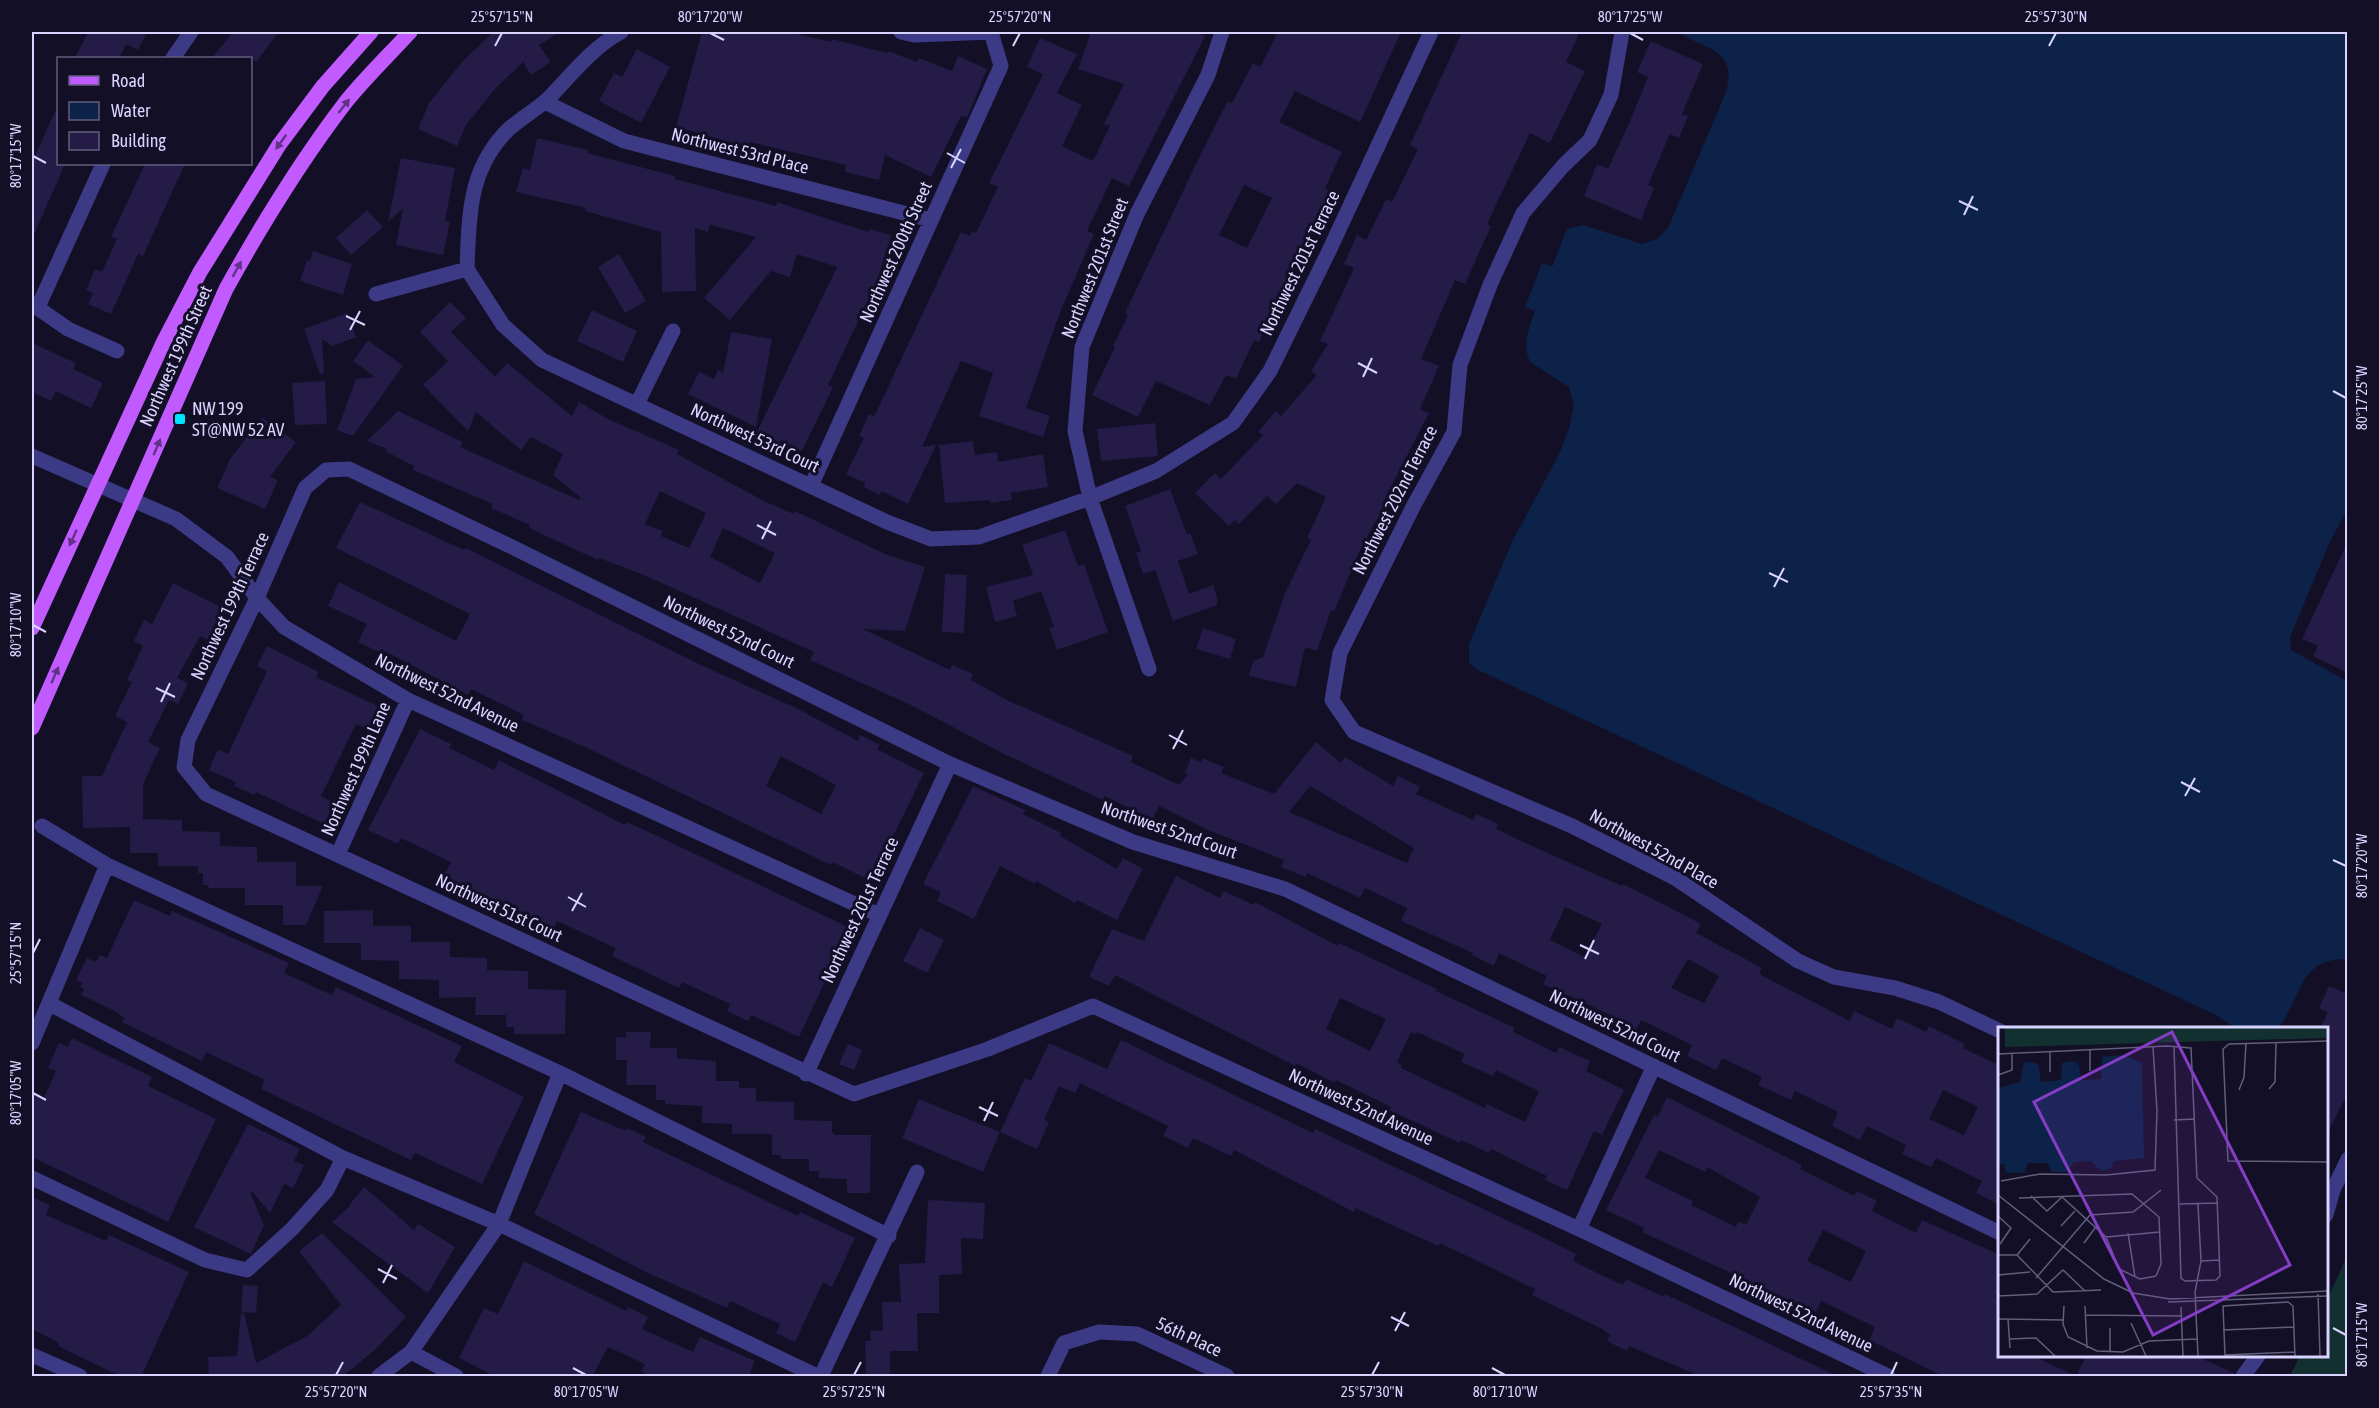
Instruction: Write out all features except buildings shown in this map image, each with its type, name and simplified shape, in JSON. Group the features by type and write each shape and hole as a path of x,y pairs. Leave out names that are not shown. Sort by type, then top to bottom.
{"main road":[{"name":"Northwest 199th Street","path":"32,628 164,341 200,272 237,208 285,136 323,86 371,32"},
{"name":"Northwest 199th Street","path":"32,728 226,289 262,224 346,102 410,32"}],"street":[{"path":"174,57 191,32"},
{"path":"376,294 467,269 469,217 480,166 504,134 545,102 605,40 621,32"},
{"path":"901,32 992,32"},
{"name":"Northwest 200th Street","path":"811,486 1001,66 992,32"},
{"name":"Northwest 201st Street","path":"1149,669 1090,498 1075,431 1082,347 1137,214 1208,75 1222,32"},
{"name":"Northwest 201st Terrace","path":"1156,471 1233,423 1270,371 1431,32"},
{"name":"Northwest 202nd Terrace","path":"1332,700 1340,654 1414,505 1454,432 1460,364 1490,285 1523,213 1563,166 1590,140 1611,95 1622,32"},
{"name":"Northwest 53rd Place","path":"545,102 624,141 931,220"},
{"path":"103,165 35,306 68,328 117,351"},
{"name":"Northwest 53rd Court","path":"467,269 503,325 542,360 887,522 931,539 979,537 1090,498 1156,471"},
{"path":"637,404 673,331"},
{"name":"Northwest 52nd Avenue","path":"32,456 176,519 227,558 257,598 284,627 408,700 879,915"},
{"name":"Northwest 52nd Court","path":"326,470 349,469 534,557 950,764 1133,842 1285,889 1998,1232"},
{"name":"Northwest 199th Terrace","path":"184,767 188,740 257,598 305,488 326,470"},
{"name":"Northwest 199th Lane","path":"338,854 408,700"},
{"name":"Northwest 52nd Place","path":"1332,700 1354,732 1572,826 1675,878 1798,961 1834,977 1895,988 1940,1002 1998,1030"},
{"name":"Northwest 201st Terrace","path":"806,1074 950,764"},
{"name":"Northwest 51st Court","path":"184,767 206,794 806,1074"},
{"path":"42,826 107,865 560,1073 889,1236"},
{"path":"32,1042 107,865"},
{"path":"50,1004 343,1158 499,1224 819,1377 889,1236 917,1172"},
{"name":"Northwest 52nd Avenue","path":"806,1074 854,1094 988,1049 1093,1006 1579,1229 1888,1377"},
{"path":"1579,1229 1654,1066"},
{"path":"379,1377 411,1352 499,1224 560,1073"},
{"path":"32,1178 205,1260 247,1270 292,1229 327,1190 343,1158"},
{"path":"2330,1189 2348,1159"},
{"name":"56th Place","path":"1048,1377 1064,1343 1099,1332 1137,1334 1227,1377"},
{"path":"411,1352 456,1377"},
{"path":"32,1355 80,1377"},
{"path":"2243,1377 2251,1358"}],"green space":[{"path":"2347,1256 2347,1376 2290,1376 2300,1357 2328,1357 2328,1298"}],"water":[{"path":"1679,32 2347,32 2347,510 2329,544 2290,637 2291,650 2347,681 2347,959 2318,965 2303,983 2279,1027 2234,1027 2218,1016 1476,669 1469,663 1469,644 1512,542 1560,452 1574,405 1569,387 1530,362 1527,336 1535,311 1525,307 1542,263 1552,267 1567,229 1583,225 1642,244 1657,239 1668,228 1726,92 1728,77 1727,66 1717,52"}],"place":[{"name":"NW 199 ST@NW 52 AV","path":"180,419"}]}
